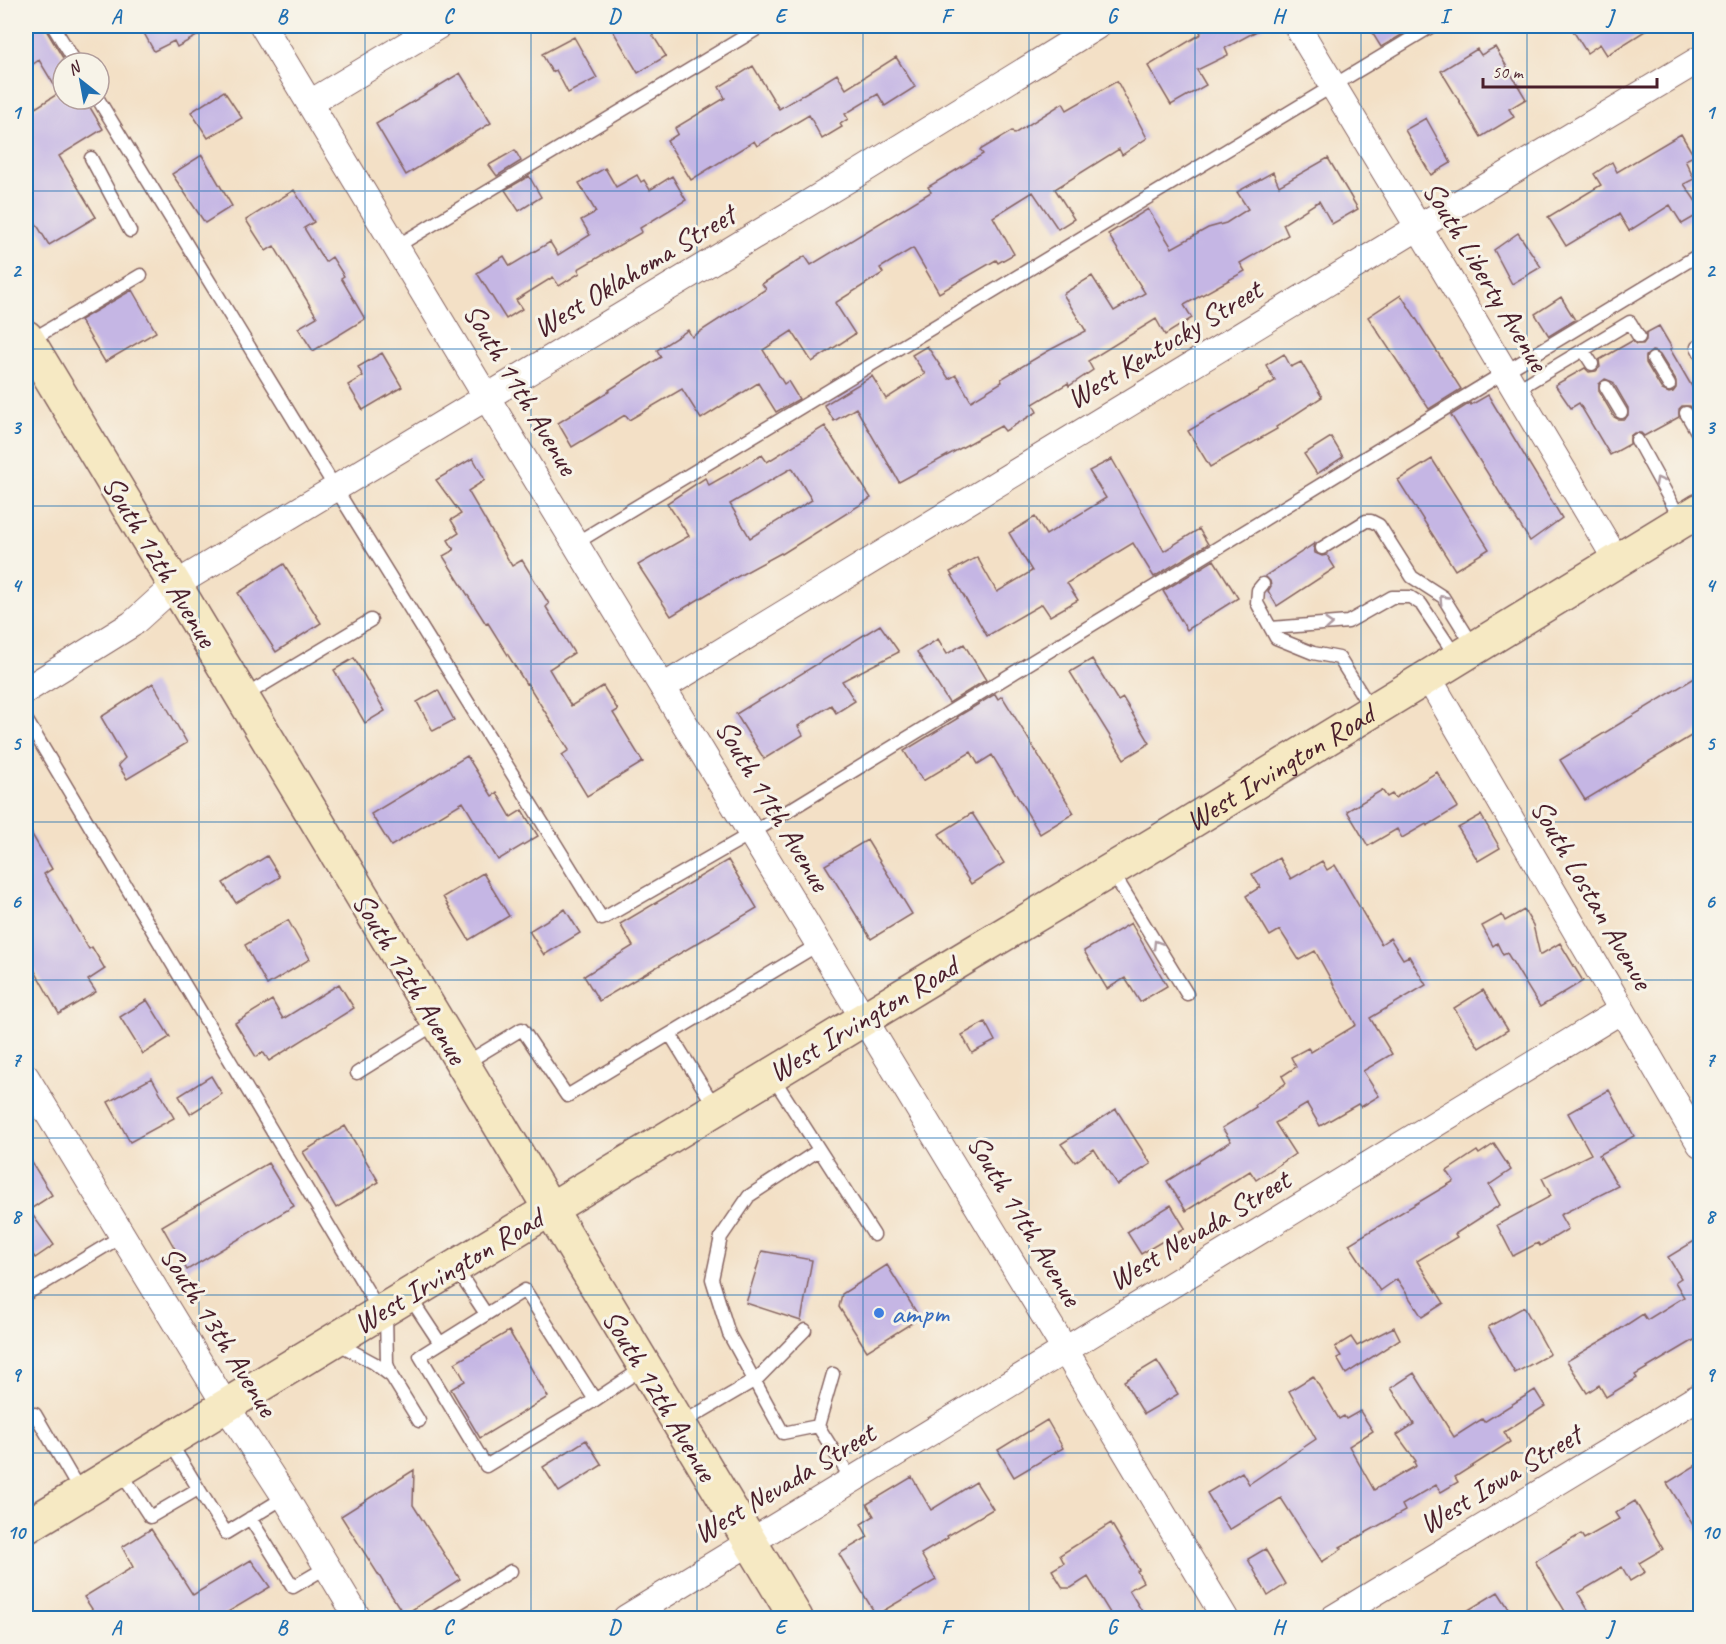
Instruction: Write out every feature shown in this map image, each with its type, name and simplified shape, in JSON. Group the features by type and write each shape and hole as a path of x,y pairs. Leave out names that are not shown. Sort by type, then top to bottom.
{"main road":[{"name":"South 12th Avenue","path":"27,339 796,1618"},
{"name":"West Irvington Road","path":"26,1527 1158,842 1691,515"}],"street":[{"name":"South 11th Avenue","path":"263,26 1225,1618"},
{"path":"310,103 438,26"},
{"name":"West Oklahoma Street","path":"26,690 132,624 175,585 865,170 1097,26"},
{"name":"South Liberty Avenue","path":"1297,26 1617,561"},
{"name":"West Kentucky Street","path":"663,687 1701,58"},
{"name":"South Lostan Avenue","path":"1428,677 1701,1144"},
{"name":"West Nevada Street","path":"626,1618 1622,1010"},
{"name":"South 13th Avenue","path":"28,1088 285,1497 358,1618"},
{"name":"West Iowa Street","path":"1333,1618 1701,1396"}],"lane":[{"path":"53,26 69,51"},
{"path":"397,246 762,26"},
{"path":"576,543 1432,26"},
{"path":"105,111 602,919 752,833 1510,381 1701,254"},
{"path":"92,158 130,231"},
{"path":"27,339 141,275"},
{"path":"1510,381 1583,350 1630,322 1639,337"},
{"path":"1701,345 1697,347 1701,352"},
{"path":"1583,350 1592,364"},
{"path":"1653,359 1669,385"},
{"path":"1606,387 1621,412"},
{"path":"1686,413 1701,437"},
{"path":"1637,440 1691,515"},
{"path":"1322,548 1366,521 1379,525 1412,577 1443,597 1466,653"},
{"path":"1263,584 1258,590 1257,603 1276,638 1313,654 1339,658 1372,711"},
{"path":"1271,628 1348,622 1392,597 1410,597 1421,604 1466,653"},
{"path":"242,698 371,620"},
{"path":"26,719 392,1305 440,1343"},
{"path":"1110,869 1187,994"},
{"path":"462,1065 522,1029 567,1096 819,944"},
{"path":"357,1073 437,1023"},
{"path":"670,1034 716,1108"},
{"path":"771,1075 873,1235"},
{"path":"818,1426 783,1433 729,1334 712,1279 721,1237 750,1196 819,1150"},
{"path":"26,1294 122,1236"},
{"path":"455,1266 486,1314"},
{"path":"595,1400 525,1290 420,1356 486,1466 595,1400 644,1368"},
{"path":"392,1305 387,1364 392,1377 419,1421"},
{"path":"679,1425 754,1381 805,1330"},
{"path":"333,1341 374,1363 392,1377"},
{"path":"833,1374 818,1426 852,1480"},
{"path":"35,1414 81,1493"},
{"path":"168,1440 226,1533 285,1497"},
{"path":"120,1470 150,1517 198,1489"},
{"path":"250,1518 293,1587 327,1566"},
{"path":"434,1618 511,1571"}],"building":[{"path":"26,26 45,26 59,51 51,51 51,80 39,60 26,69"},
{"path":"140,26 215,26 177,47 174,41 154,51"},
{"path":"610,26 647,26 666,56 638,73"},
{"path":"1211,26 1266,26 1225,48 1228,55 1197,70 1206,85 1171,105 1148,66"},
{"path":"1368,26 1417,26 1381,47"},
{"path":"1570,26 1653,26 1607,55 1600,44 1587,53"},
{"path":"574,37 597,78 568,93 556,70 552,72 542,54"},
{"path":"1495,47 1526,99 1509,109 1514,117 1481,137 1441,71 1477,49 1481,55"},
{"path":"896,57 915,87 885,106 878,94 845,114 848,119 840,124 842,127 822,139 809,115 757,146 754,141 691,180 667,141 678,134 675,128 725,98 719,87 753,66 779,109 837,74 846,89"},
{"path":"460,73 491,123 406,175 376,124"},
{"path":"1117,81 1147,138 1122,155 1119,149 1055,189 1074,219 1058,229 1033,192 993,217 1014,254 998,263 996,260 939,293 913,248 880,268 883,273 835,303 855,334 812,362 792,331 763,350 784,384 788,381 799,399 776,412 758,383 701,419 682,389 629,420 625,415 572,447 558,423 661,357 657,350 688,330 692,337 766,289 762,284 805,256 811,265 931,192 928,187 983,154 980,150 1012,131 1014,134 1063,103 1067,110"},
{"path":"224,91 242,118 208,138 191,112"},
{"path":"51,98 51,111 92,111 103,129 59,156 96,217 49,245 26,207 26,114"},
{"path":"1426,118 1451,163 1431,175 1405,130"},
{"path":"1681,134 1694,156 1685,160 1694,179 1684,184 1701,209 1701,213 1682,224 1670,205 1629,231 1619,214 1566,246 1548,217 1601,185 1594,174 1612,162 1617,172"},
{"path":"515,150 521,161 497,176 489,165"},
{"path":"202,155 232,206 205,223 172,174"},
{"path":"1328,158 1358,209 1332,224 1319,201 1283,224 1288,235 1240,263 1245,271 1184,305 1192,318 1165,335 1156,319 1088,361 1093,370 1069,386 1068,383 1033,404 1037,412 1005,431 1001,426 899,482 856,408 834,421 824,405 872,376 886,399 925,374 912,355 927,346 949,379 956,375 971,401 1002,382 1001,379 1086,331 1063,294 1092,276 1114,311 1145,293 1108,234 1148,209 1172,248 1208,228 1226,223 1248,209 1237,192 1273,172 1279,186"},
{"path":"605,168 616,187 637,175 641,182 644,180 650,190 672,176 686,200 640,228 642,232 578,269 580,273 559,286 553,277 516,300 522,309 506,319 477,273 504,256 510,266 550,242 558,255 590,235 581,220 596,212 579,183"},
{"path":"529,176 541,197 519,211 505,190"},
{"path":"294,190 314,222 304,228 325,262 332,257 344,276 341,278 365,319 313,351 298,328 317,317 274,246 266,251 246,220"},
{"path":"1518,233 1541,267 1512,284 1494,250"},
{"path":"132,290 156,332 105,362 80,320"},
{"path":"1401,295 1461,389 1429,409 1368,317"},
{"path":"1561,297 1575,320 1549,336 1535,314"},
{"path":"1659,326 1701,405 1693,409 1690,406 1682,406 1679,409 1679,417 1644,436 1641,433 1634,433 1630,436 1630,444 1610,455 1579,403 1571,408 1555,385 1585,368 1589,372 1596,371 1600,367 1599,360 1632,341 1636,344 1643,344 1646,340 1646,333","holes":["1652,351 1660,355 1676,381 1676,388 1673,392 1662,390 1646,363 1646,356","1605,379 1613,382 1628,408 1628,415 1625,419 1614,417 1599,391 1599,384"]},
{"path":"382,353 402,387 363,410 348,385 363,376 358,367"},
{"path":"1284,354 1291,367 1301,362 1322,397 1276,427 1277,429 1210,467 1188,431 1275,381 1266,365"},
{"path":"1488,395 1562,518 1530,541 1451,415"},
{"path":"825,426 871,498 782,554 724,584 671,616 638,565 689,536 667,503 705,478 709,485 762,455 767,462","holes":["792,468 812,500 750,538 730,504"]},
{"path":"1331,437 1343,457 1317,474 1304,454"},
{"path":"473,458 485,480 468,491 512,566 522,560 549,604 546,607 574,653 549,669 571,706 603,686 618,710 613,713 643,762 587,796 562,755 569,750 443,556 454,550 448,540 459,533 451,520 461,514 436,480"},
{"path":"1112,459 1164,551 1199,529 1208,544 1154,577 1133,543 1067,583 1078,600 1050,616 1042,604 987,636 950,572 977,557 997,592 1032,571 1009,533 1035,517 1046,535 1106,498 1089,471"},
{"path":"1432,459 1489,549 1455,570 1398,480"},
{"path":"1315,543 1315,553 1322,556 1327,555 1335,568 1277,606 1268,591 1271,586 1270,581 1265,576"},
{"path":"1214,560 1238,598 1187,630 1163,591"},
{"path":"284,564 321,623 276,652 238,593"},
{"path":"880,625 899,652 842,681 855,701 836,713 831,705 798,726 803,735 764,759 736,714"},
{"path":"938,639 947,654 964,644 986,680 949,703 917,652"},
{"path":"354,658 385,711 365,723 334,670"},
{"path":"1092,659 1118,701 1123,698 1150,743 1124,759 1070,672"},
{"path":"1701,674 1701,730 1585,800 1560,760"},
{"path":"153,683 187,743 127,779 118,765 125,758 101,717"},
{"path":"438,690 454,720 433,731 417,702"},
{"path":"995,694 998,699 1002,696 1074,813 1040,834 992,755 978,764 971,752 923,781 904,751"},
{"path":"467,756 492,796 497,793 511,817 522,810 538,836 498,860 463,802 391,846 371,814"},
{"path":"1437,772 1458,807 1402,838 1397,829 1368,846 1347,811 1382,790 1387,797 1392,794 1395,798"},
{"path":"972,813 1004,863 971,884 939,834"},
{"path":"1481,815 1500,848 1478,861 1458,828"},
{"path":"26,824 52,869 44,874 89,949 92,947 105,969 88,980 96,992 59,1014 26,955"},
{"path":"867,840 912,914 871,939 825,865"},
{"path":"267,856 280,877 236,903 223,883"},
{"path":"1279,858 1291,879 1322,861 1327,870 1335,865 1381,944 1390,938 1403,959 1409,956 1426,985 1370,1018 1392,1054 1363,1071 1379,1096 1361,1107 1358,1104 1320,1126 1307,1104 1275,1123 1295,1154 1256,1180 1250,1171 1186,1211 1167,1181 1231,1141 1222,1128 1256,1107 1255,1105 1286,1083 1282,1076 1296,1067 1291,1057 1308,1048 1311,1052 1356,1025 1315,951 1299,960 1280,930 1270,936 1246,896 1260,887 1252,874"},
{"path":"728,860 757,908 599,1001 584,976 633,946 620,924"},
{"path":"483,873 509,916 469,940 443,897"},
{"path":"565,909 580,933 544,955 529,931"},
{"path":"1524,910 1533,925 1540,955 1560,943 1583,981 1540,1007 1507,953 1503,955 1497,943 1493,946 1482,926 1502,915 1505,921"},
{"path":"288,920 310,959 267,985 245,945"},
{"path":"1131,923 1167,986 1140,1002 1125,978 1107,989 1084,951"},
{"path":"339,984 354,1008 269,1061 263,1052 256,1057 235,1023 272,1000 283,1019"},
{"path":"1483,990 1508,1030 1479,1048 1454,1008"},
{"path":"147,1000 170,1037 143,1054 120,1017"},
{"path":"985,1022 995,1041 972,1053 962,1035"},
{"path":"211,1076 222,1094 190,1114 179,1096"},
{"path":"152,1078 174,1118 130,1142 108,1102"},
{"path":"1609,1090 1634,1136 1599,1155 1618,1186 1560,1215 1568,1229 1540,1246 1538,1243 1513,1256 1497,1225 1551,1196 1542,1178 1591,1154 1568,1113"},
{"path":"1116,1109 1151,1164 1117,1185 1094,1149 1075,1162 1061,1144"},
{"path":"345,1126 379,1182 336,1208 303,1152"},
{"path":"1494,1144 1511,1170 1489,1185 1500,1205 1455,1234 1457,1237 1417,1261 1444,1303 1422,1317 1397,1279 1380,1291 1349,1244 1454,1181 1447,1171 1477,1151 1479,1154"},
{"path":"26,1153 52,1195 29,1210 54,1245 35,1258 26,1244"},
{"path":"268,1163 294,1206 187,1270 162,1226"},
{"path":"1171,1205 1185,1228 1141,1254 1127,1232"},
{"path":"1701,1237 1701,1336 1635,1375 1637,1378 1606,1397 1599,1385 1587,1393 1567,1361 1643,1314 1647,1320 1684,1297 1675,1282 1681,1278 1668,1257"},
{"name":"ampm","path":"762,1251 812,1260 801,1321 746,1303"},
{"name":"ampm","path":"887,1265 920,1318 867,1351 839,1307 842,1294"},
{"path":"1524,1307 1550,1354 1515,1373 1488,1327"},
{"path":"1394,1327 1400,1339 1346,1374 1337,1358 1341,1356 1335,1347 1351,1337 1357,1346"},
{"path":"509,1331 548,1397 480,1438 451,1389 465,1381 455,1363"},
{"path":"1157,1361 1178,1394 1144,1414 1124,1381"},
{"path":"1414,1373 1454,1437 1482,1419 1484,1422 1535,1390 1545,1406 1504,1432 1510,1442 1455,1477 1458,1482 1441,1492 1436,1485 1402,1505 1405,1511 1340,1547 1342,1549 1322,1562 1281,1498 1229,1530 1207,1493 1242,1472 1249,1484 1316,1439 1289,1391 1313,1376 1339,1419 1344,1416 1346,1419 1360,1411 1373,1431 1349,1446 1374,1490 1416,1466 1414,1462 1416,1461 1397,1435 1414,1424 1391,1388"},
{"path":"1047,1420 1063,1448 1014,1477 998,1450"},
{"path":"586,1440 602,1465 559,1492 543,1467"},
{"path":"1701,1462 1701,1538 1667,1483"},
{"path":"414,1470 413,1505 460,1579 404,1615 341,1516"},
{"path":"912,1477 931,1510 976,1482 993,1509 921,1554 936,1580 876,1615 839,1554 868,1537 861,1524 874,1516 867,1504"},
{"path":"1635,1501 1663,1549 1639,1563 1645,1572 1630,1581 1622,1567 1578,1593 1593,1618 1569,1618 1535,1561 1581,1534 1584,1539 1619,1519 1615,1513"},
{"path":"1111,1523 1139,1570 1137,1571 1143,1582 1129,1590 1146,1618 1113,1618 1088,1577 1071,1588 1063,1588 1052,1570 1064,1563 1060,1555"},
{"path":"151,1529 193,1595 251,1560 270,1587 218,1618 98,1618 84,1597 133,1567 122,1547"},
{"path":"1265,1549 1286,1584 1268,1596 1248,1559"},
{"path":"1498,1592 1515,1618 1455,1618"}],"place":[{"name":"ampm","path":"879,1313"}]}
